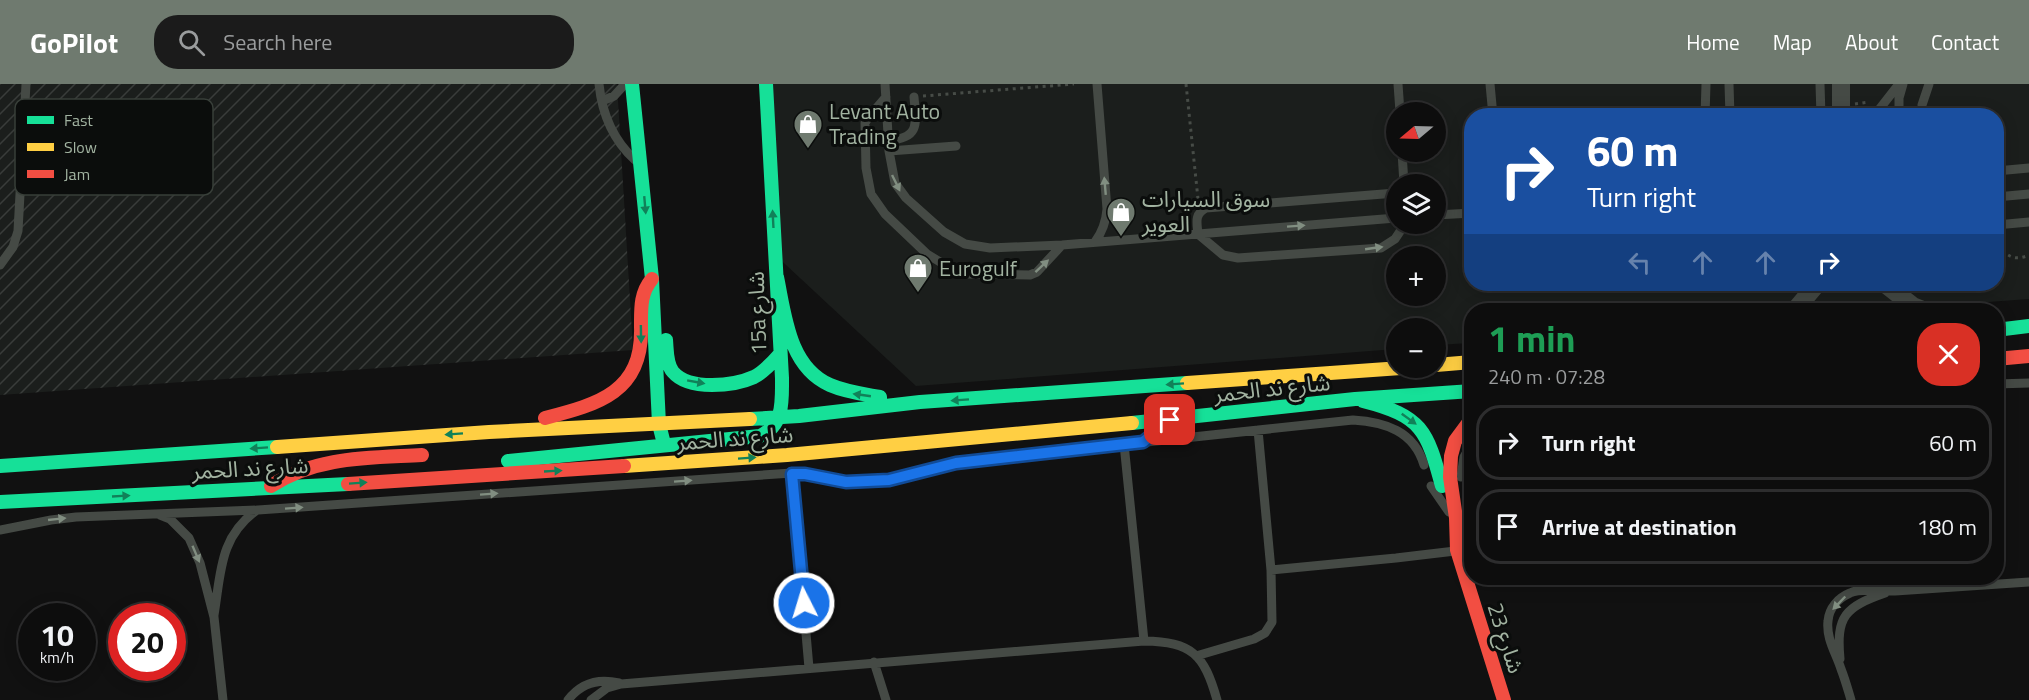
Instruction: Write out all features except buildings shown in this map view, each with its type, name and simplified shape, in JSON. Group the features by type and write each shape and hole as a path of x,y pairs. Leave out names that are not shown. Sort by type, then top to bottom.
{"main road":[{"path":"632,84 652,279 659,424 666,445 681,462"},
{"name":"15a شارع","path":"766,84 777,277 780,418"},
{"path":"777,277 793,347 802,363 814,376 846,392 920,402"},
{"path":"652,279 663,315 668,360 673,371 682,379 711,385 739,382 760,373 780,355"},
{"path":"489,432 579,409 595,403 619,388 634,370 639,359 641,300 646,285 652,279"},
{"path":"2004,329 2029,327"},
{"path":"2004,358 2029,356"},
{"path":"1446,364 1464,363"},
{"name":"شارع ند الحمر","path":"0,466 489,432 780,418 920,402 1386,369"},
{"name":"شارع ند الحمر","path":"0,502 268,489 787,455 1170,420 1355,399 1464,392"},
{"path":"787,455 777,447 776,442 778,431 787,424 984,410 1009,405 1033,395"},
{"name":"شارع 23","path":"1355,399 1396,410 1410,418 1421,429 1430,443 1443,490 1456,518"},
{"path":"1311,424 1331,403"},
{"path":"441,477 456,470 481,464 760,436 776,426 780,418"},
{"path":"1143,442 1170,420"},
{"path":"502,449 609,440 617,435 614,426"},
{"name":"شارع 23","path":"1464,426 1455,441 1451,456 1457,550 1464,574"},
{"path":"268,489 288,474 310,465 430,454"},
{"name":"شارع 23","path":"1467,585 1500,699"}],"street":[{"path":"1841,84 1841,108"},
{"path":"1801,303 1811,291"},
{"path":"1894,291 1909,303"}],"lane":[{"path":"26,99 27,84"},
{"path":"599,84 606,116 620,143 641,166"},
{"path":"602,101 614,96 626,84"},
{"path":"885,84 892,174 900,191 954,239 977,247 1062,245 1386,219"},
{"path":"1095,242 1102,232 1107,209 1097,84"},
{"path":"1398,84 1399,102"},
{"path":"1490,84 1492,108"},
{"path":"1705,108 1706,84"},
{"path":"1729,84 1730,108"},
{"path":"1820,84 1821,108"},
{"path":"1880,108 1901,84"},
{"path":"1899,108 1901,84"},
{"path":"1922,108 1929,84"},
{"path":"886,97 867,118 868,184 874,199 885,214 927,254 940,263 968,274 1030,275 1037,272 1062,245"},
{"path":"888,140 905,138 912,134 916,126 914,97"},
{"path":"889,151 956,147"},
{"path":"2004,170 2029,168"},
{"path":"1386,194 1206,208 1196,219 1198,234 1223,255 1238,258 1381,248 1398,234"},
{"path":"2004,196 2029,194"},
{"path":"0,265 13,247 18,231 20,195"},
{"path":"1446,214 1464,213"},
{"path":"2004,224 2029,222"},
{"path":"2004,384 2029,383"},
{"path":"0,530 51,519 258,510 792,474 805,474 846,482 874,482 956,463 1353,420 1369,421 1399,430 1417,449 1431,486 1446,509 1456,518"},
{"path":"1196,656 1254,639 1265,633 1272,622 1271,570 1258,430"},
{"path":"1124,444 1144,641"},
{"path":"1456,518 1464,456"},
{"path":"792,474 809,668"},
{"path":"214,617 226,548 238,526 258,510"},
{"path":"158,514 170,519 189,538 200,563 214,617 223,700"},
{"path":"1271,570 1464,550"},
{"path":"2004,583 2029,582"},
{"path":"1910,585 1910,589"},
{"path":"1851,700 1828,632 1828,620 1832,608 1841,598 1852,592 1978,585"},
{"path":"1841,667 1838,640 1840,626 1847,613 1857,604 1893,591"},
{"path":"591,700 607,688 621,684 1144,641 1168,642 1184,647 1196,656 1207,670 1217,700"},
{"path":"874,662 886,700"},
{"path":"568,700 579,688 592,682 607,680 621,684"}],"path":[{"path":"914,97 1074,84"},
{"path":"1186,84 1200,212"},
{"path":"1853,108 1886,100"},
{"path":"2004,252 2011,258 2020,259 2029,255"}],"shaded area":[{"path":"0,84 617,84 633,350 0,395"},
{"name":"سوق السيارات العوير","path":"759,84 2029,84 2029,299 1974,303 1464,303 1464,343 1446,344 1446,318 1386,318 1386,350 916,386 771,251"}],"traffic: fast":[{"path":"632,84 652,279 659,424 663,440"},
{"path":"508,461 760,436 774,426 780,412 782,378 766,84"},
{"path":"777,277 786,324 797,353 806,366 816,377 830,385 880,397"},
{"path":"2004,329 2029,326"},
{"path":"666,340 668,361 673,372 680,378 700,384 735,383 754,377 779,355"},
{"path":"750,419 799,416 920,402 1187,383"},
{"path":"1132,423 1355,399 1464,392"},
{"path":"1363,401 1398,413 1419,428 1432,451 1442,486"},
{"path":"0,466 277,447"},
{"path":"0,502 348,484"}],"traffic: slow":[{"path":"1446,364 1464,363"},
{"path":"1187,383 1386,369"},
{"path":"277,447 489,432 750,419"},
{"path":"624,466 787,455 1132,423"}],"traffic: jam":[{"path":"545,418 600,400 614,392 626,381 640,349 642,302 645,290 652,279"},
{"path":"2004,358 2029,356"},
{"path":"1464,429 1455,441 1451,456 1450,477 1456,518 1457,550 1464,572"},
{"path":"271,486 306,469 344,460 422,455"},
{"path":"348,484 624,466"},
{"path":"1468,585 1504,700"}],"place":[{"name":"Levant Auto Trading","path":"808,150"},
{"name":"سوق السيارات العوير","path":"1121,238"},
{"name":"Eurogulf","path":"918,294"}],"route":[{"path":"804,603 792,474 860,483 889,480 968,461 1143,442 1170,420"}]}
